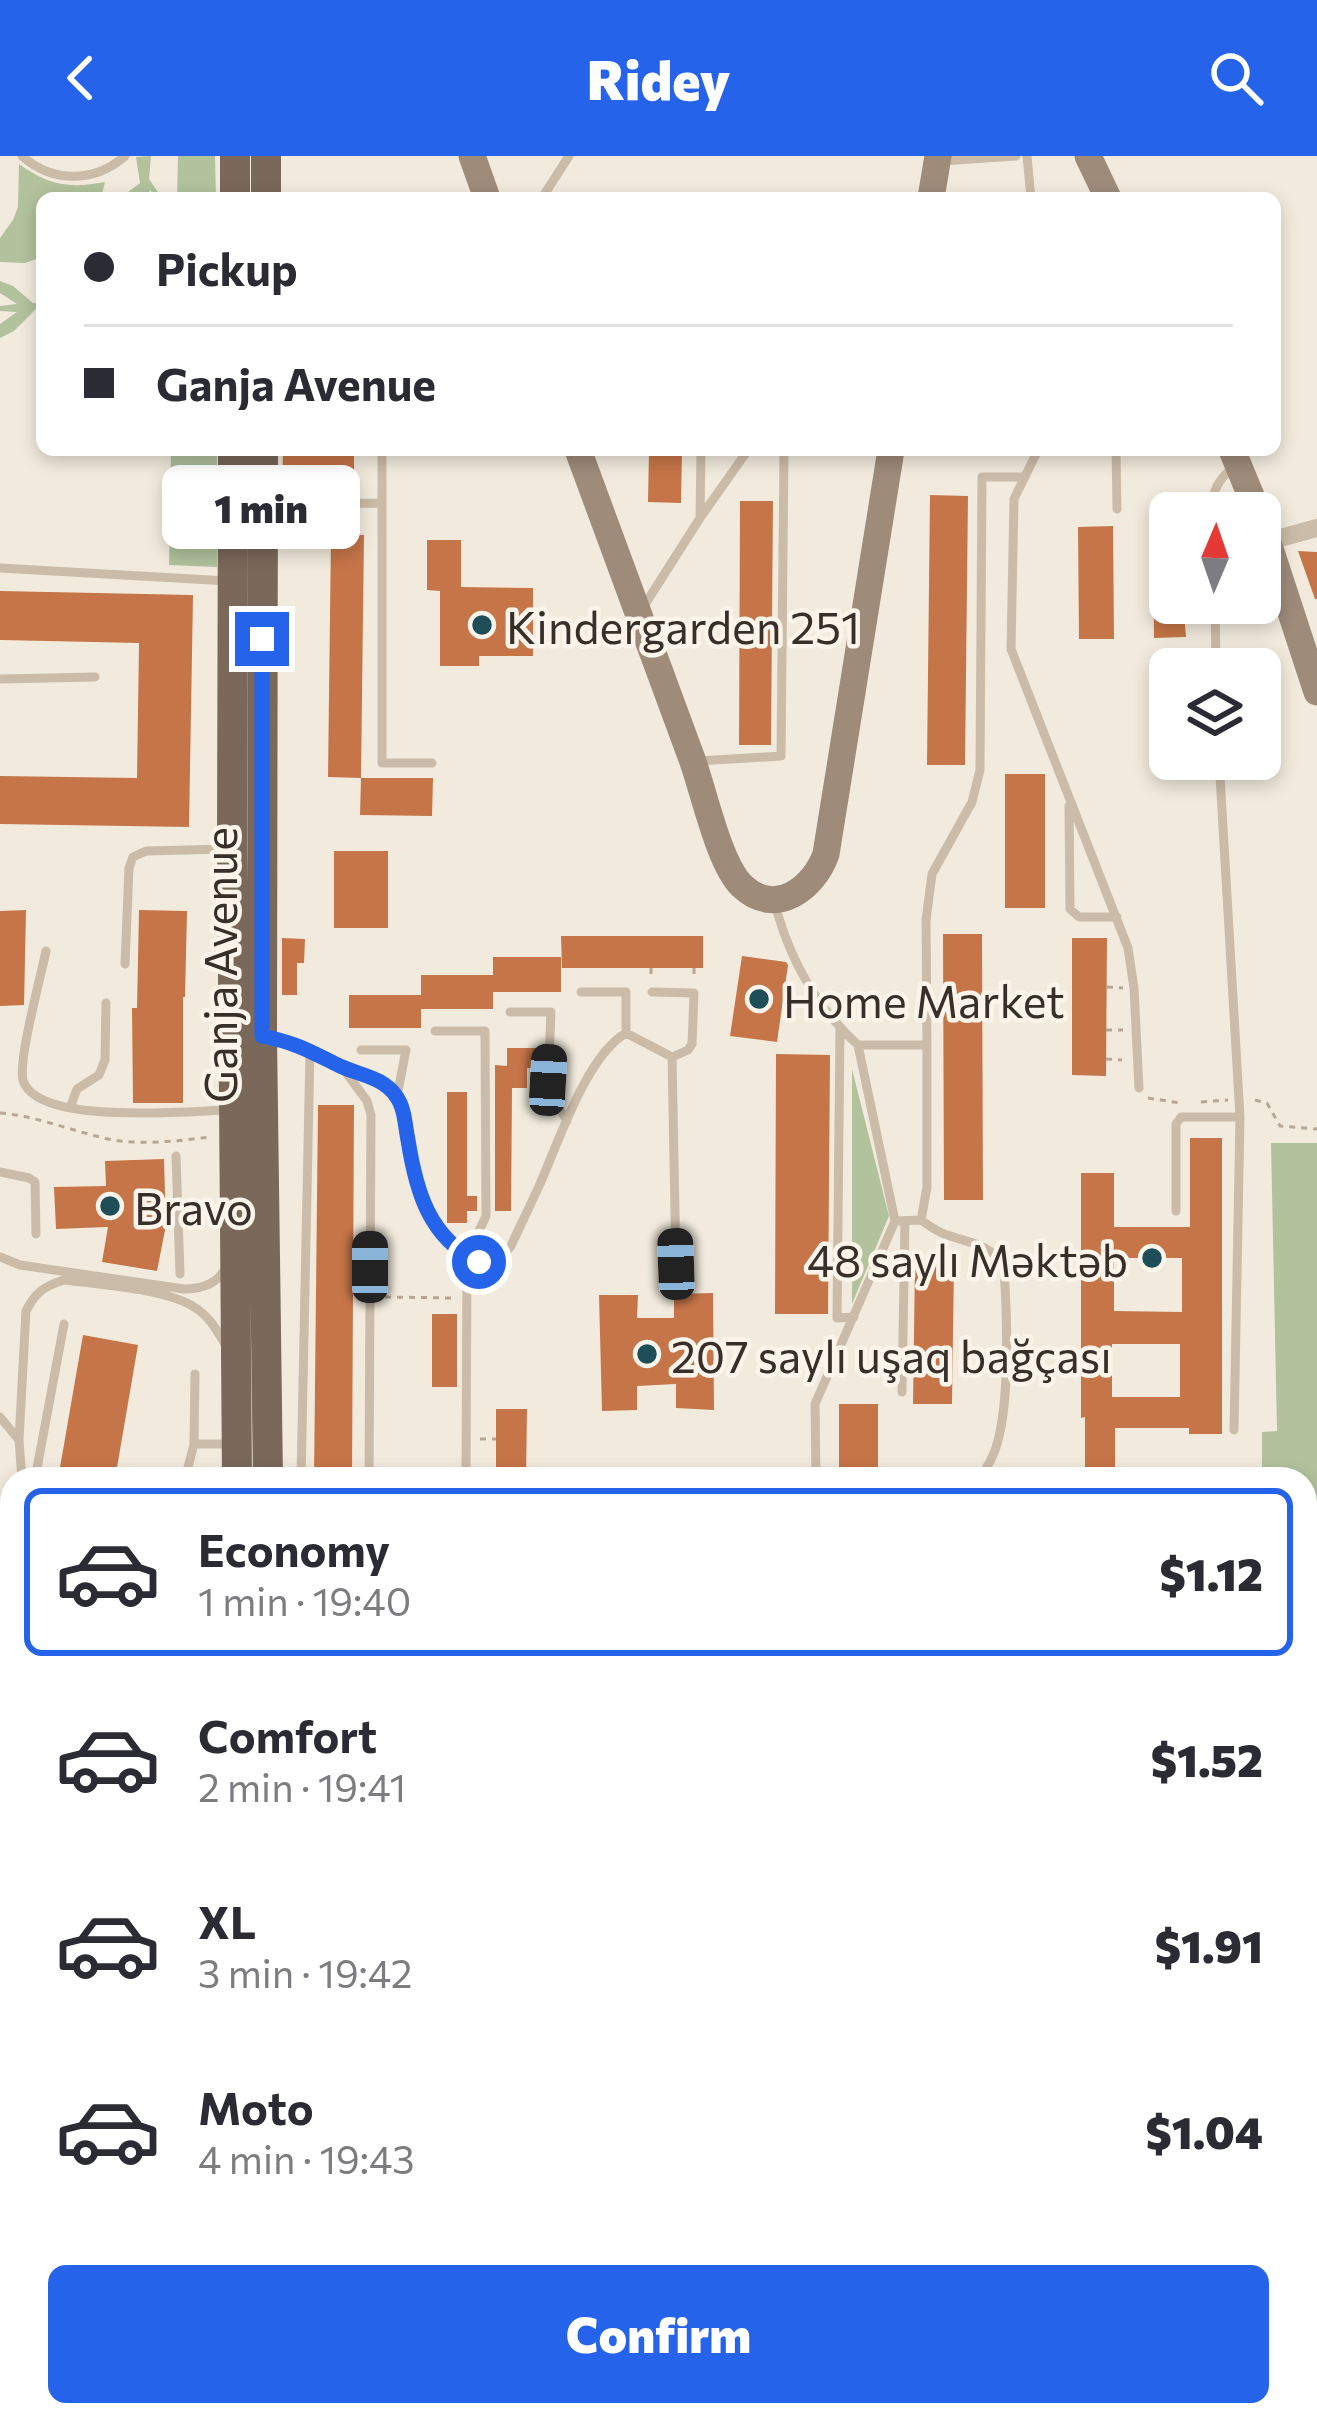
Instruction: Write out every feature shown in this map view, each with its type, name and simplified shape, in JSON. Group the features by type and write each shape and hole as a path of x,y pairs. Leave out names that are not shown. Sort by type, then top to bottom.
{"main road":[{"path":"235,156 235,192"},
{"path":"266,156 266,192"},
{"name":"Ganja Avenue","path":"234,456 248,581 262,1036 268,1467"},
{"name":"Ganja Avenue","path":"237,1467 232,849 248,581 262,504 263,456"}],"street":[{"path":"472,156 485,192"},
{"path":"1088,156 1105,192"},
{"path":"932,192 938,159"},
{"path":"580,456 728,866 740,885 755,896 774,900 806,888 819,874 826,854 890,456"},
{"path":"1235,457 1249,492"},
{"path":"1281,525 1317,528"},
{"path":"1281,582 1317,692"}],"lane":[{"path":"22,156 37,168 76,177 100,172 125,156"},
{"path":"546,192 569,156"},
{"path":"938,159 1016,156"},
{"path":"1027,156 1030,192"},
{"path":"382,456 382,763 432,763"},
{"path":"700,518 701,456"},
{"path":"638,616 744,456"},
{"path":"693,761 781,756 784,456"},
{"path":"1034,456 1014,499 1011,649 1118,917 1131,963 1139,1088"},
{"path":"1116,456 1117,509"},
{"path":"1214,492 1235,457"},
{"path":"921,1220 927,1187 926,920 932,874 972,802 980,770 982,477 1025,477"},
{"path":"262,504 382,503"},
{"path":"0,568 248,581"},
{"path":"0,679 95,677"},
{"path":"1220,780 1240,1118 1234,1430"},
{"path":"1069,794 1070,909 1079,917 1118,917"},
{"path":"125,964 133,857 146,851 232,849"},
{"path":"774,900 805,981 840,1029 858,1045 900,1221 902,1392"},
{"path":"46,951 22,1074 37,1100 123,1114 233,1110"},
{"path":"580,992 626,992 626,1033"},
{"path":"626,1033 672,1057 688,1051 694,993 652,992"},
{"path":"70,1108 77,1089 99,1075 105,1060 106,1003"},
{"path":"510,1012 551,1012 548,1080 567,1121"},
{"path":"840,1029 837,1318 854,1316"},
{"path":"435,1031 484,1031 486,1216 467,1256 466,1467"},
{"path":"262,1036 310,1049 381,1081 397,1096 414,1182 430,1219 449,1243 489,1263 499,1260 511,1246 600,1057 626,1033"},
{"path":"858,1045 927,1045"},
{"path":"301,1467 310,1049"},
{"path":"361,1050 406,1050 397,1096"},
{"path":"672,1057 676,1264"},
{"path":"341,1066 367,1101 371,1115 369,1467"},
{"path":"1176,1211 1175,1124 1181,1118 1240,1118"},
{"path":"176,1156 180,1274"},
{"path":"0,1172 34,1182 36,1234"},
{"path":"179,1212 234,1212"},
{"path":"900,1221 921,1220 941,1233 983,1246 997,1255 1004,1268 1006,1362 1000,1430 987,1467"},
{"path":"816,1467 815,1404 900,1221"},
{"path":"0,1257 20,1265 195,1289 210,1285 224,1273 234,1245"},
{"path":"21,1467 26,1311 33,1296 48,1285 64,1280 90,1283 191,1304 212,1322 235,1361"},
{"path":"37,1467 64,1324"},
{"path":"188,1467 194,1444 196,1374"},
{"path":"0,1418 19,1440"},
{"path":"194,1444 237,1444"}],"path":[{"path":"1106,1060 1138,1060"},
{"path":"0,1113 109,1140 211,1137"},
{"path":"370,1296 467,1298"}],"green space":[{"path":"151,156 149,179 158,192 128,192 140,183 136,157"},
{"path":"178,156 215,156 216,192 177,192"},
{"path":"19,164 60,184 105,182 102,192 36,192 36,259 0,262 0,238 18,207"},
{"path":"0,281 36,303 36,309 0,338 0,324 17,312 0,311 0,306 17,304 0,293"},
{"path":"171,456 217,456 217,567 169,565"},
{"path":"852,1069 889,1216 852,1304"},
{"path":"1271,1143 1317,1143 1317,1467 1262,1467 1262,1432 1277,1431"}],"building":[{"path":"283,456 354,456 354,470 305,469 305,487 282,487"},
{"path":"649,456 682,456 681,503 648,502"},
{"path":"930,495 968,496 965,765 927,765"},
{"path":"740,501 773,501 771,745 739,745"},
{"path":"307,522 308,547 285,547 284,523"},
{"path":"1113,526 1114,639 1079,639 1078,527"},
{"path":"331,534 364,535 361,778 328,777"},
{"path":"427,540 461,540 461,587 533,588 533,656 479,656 479,666 440,666 440,591 427,590"},
{"path":"1298,551 1317,552 1317,599 1315,599"},
{"path":"0,591 193,595 189,827 0,824 0,776 137,778 139,643 0,640"},
{"path":"1154,624 1185,624 1186,637 1154,638"},
{"path":"1005,774 1045,774 1045,908 1005,908"},
{"path":"361,778 433,778 432,816 360,815"},
{"path":"334,851 388,851 388,928 334,928"},
{"path":"26,910 24,1005 0,1006 0,911"},
{"path":"139,910 187,911 183,1103 133,1103 132,1008 137,1008"},
{"path":"943,934 982,934 983,1200 944,1200"},
{"path":"561,936 703,936 703,968 562,968"},
{"path":"282,938 305,939 304,963 297,963 297,995 282,995"},
{"path":"1072,938 1107,938 1106,1076 1072,1075"},
{"name":"Home Market","path":"742,956 788,965 777,1042 730,1036"},
{"path":"493,957 561,957 561,992 493,992 493,1009 421,1009 421,1028 349,1028 349,995 421,995 421,975 493,975"},
{"path":"507,1048 538,1048 538,1068 527,1068 527,1088 512,1088 511,1211 495,1211 495,1065 507,1066"},
{"path":"776,1054 830,1055 828,1314 775,1314"},
{"path":"447,1092 467,1092 467,1196 477,1196 477,1211 467,1211 467,1223 447,1223"},
{"path":"318,1105 354,1105 352,1467 314,1467"},
{"path":"1190,1138 1222,1138 1222,1434 1189,1434 1189,1428 1115,1428 1115,1467 1085,1467 1081,1173 1114,1173 1114,1227 1190,1227","holes":["1114,1258 1182,1258 1182,1312 1114,1311","1112,1344 1180,1344 1180,1397 1112,1397"]},
{"name":"Bravo","path":"164,1159 166,1225 157,1271 102,1262 108,1227 56,1229 54,1187 106,1186 105,1161"},
{"path":"915,1263 954,1264 952,1404 913,1404"},
{"path":"713,1293 714,1410 676,1408 676,1384 637,1386 637,1410 602,1411 599,1295 638,1295 637,1318 674,1318 674,1294"},
{"path":"432,1314 457,1314 457,1387 432,1387"},
{"path":"83,1335 138,1345 117,1467 60,1467"},
{"path":"839,1404 878,1404 878,1467 839,1467"},
{"path":"496,1409 527,1409 526,1467 496,1467"}],"place":[{"name":"Kindergarden 251","path":"482,625"},
{"name":"Home Market","path":"759,999"},
{"name":"Bravo","path":"110,1206"},
{"name":"48 saylı Məktəb","path":"1152,1258"},
{"name":"207 saylı uşaq bağçası","path":"647,1354"}],"route":[{"path":"262,639 262,1036 310,1049 381,1081 397,1096 414,1182 430,1219 449,1243 479,1262"}]}
